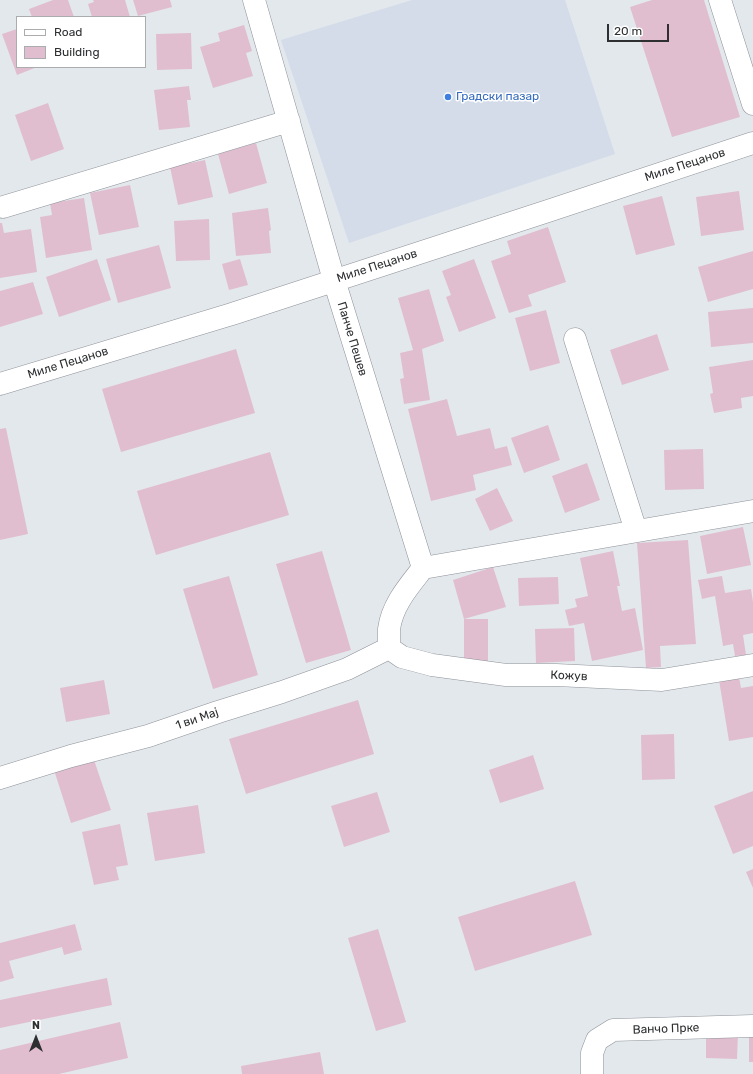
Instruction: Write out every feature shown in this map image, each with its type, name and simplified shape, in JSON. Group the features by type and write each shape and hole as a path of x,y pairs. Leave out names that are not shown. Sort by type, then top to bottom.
{"street":[{"name":"Панче Пешев","path":"254,0 334,280 423,568"},
{"path":"720,0 753,104"},
{"path":"3,207 289,122"},
{"name":"Миле Пецанов","path":"0,384 232,314 544,213 753,143"},
{"path":"575,338 636,531"},
{"path":"389,648 389,628 397,605 408,586 423,568 753,511"},
{"name":"Кожув","path":"389,648 402,657 432,665 506,675 556,675 662,680 753,665"},
{"name":"1 ви Мај","path":"0,778 71,756 148,736 282,692 347,669 389,648"},
{"name":"Ванчо Прке","path":"590,1068 597,1040 613,1030 753,1026"}],"shaded area":[{"name":"Градски пазар","path":"412,0 565,0 615,154 349,243 281,40"}],"building":[{"path":"53,0 68,0 74,16 32,16 29,9"},
{"path":"93,0 125,0 130,16 92,16 88,4 94,2"},
{"path":"133,0 170,0 172,7 138,16"},
{"path":"652,0 704,0 740,117 672,137 630,7"},
{"path":"244,25 252,51 246,53 253,76 213,88 200,47 220,41 218,33"},
{"path":"16,29 16,68 34,68 17,75 2,34"},
{"path":"191,33 192,69 157,70 156,34"},
{"path":"189,86 191,100 187,100 190,127 159,130 154,90"},
{"path":"48,103 64,149 31,161 15,115"},
{"path":"256,143 267,183 229,194 218,154"},
{"path":"205,160 213,197 178,205 170,167"},
{"path":"130,185 139,227 99,235 90,193"},
{"path":"739,191 744,230 701,236 696,197"},
{"path":"662,196 675,245 636,255 623,206"},
{"path":"84,198 92,250 46,258 40,217 52,215 50,203"},
{"path":"268,208 271,230 269,231 271,253 236,256 232,213"},
{"path":"209,219 210,260 176,261 174,221"},
{"path":"0,223 2,223 4,233 31,229 37,272 0,278"},
{"path":"548,227 566,282 528,295 532,306 509,313 491,261 511,254 507,241"},
{"path":"159,245 171,288 118,303 106,259"},
{"path":"753,251 753,289 708,302 698,267"},
{"path":"97,259 111,300 59,317 46,277"},
{"path":"240,259 248,285 229,290 222,264"},
{"path":"474,259 496,318 459,332 446,297 451,295 442,271"},
{"path":"33,282 43,314 0,327 0,291"},
{"path":"429,289 444,341 422,349 430,400 404,404 400,379 404,378 400,353 413,350 398,298"},
{"path":"753,308 753,343 711,347 708,312"},
{"path":"546,310 560,363 530,371 515,318"},
{"path":"657,334 669,370 622,385 610,350"},
{"path":"236,349 255,413 121,452 102,389"},
{"path":"753,360 753,396 741,398 742,408 714,413 710,394 713,393 709,367"},
{"path":"447,399 457,436 490,428 495,449 507,446 512,465 473,475 476,490 431,501 408,409"},
{"path":"548,425 560,460 524,473 511,438"},
{"path":"6,428 28,534 0,540 0,429"},
{"path":"703,449 704,489 665,490 664,450"},
{"path":"270,452 289,515 156,555 137,491"},
{"path":"587,463 600,500 565,513 552,476"},
{"path":"497,488 513,521 490,531 475,499"},
{"path":"743,527 751,565 707,574 700,536"},
{"path":"688,540 696,644 660,646 661,667 646,668 637,543"},
{"path":"322,551 351,650 306,663 276,564"},
{"path":"613,551 620,586 617,586 622,611 635,608 643,650 592,661 584,623 569,626 565,610 577,607 575,599 588,596 580,558"},
{"path":"493,567 506,607 464,619 453,580"},
{"path":"229,576 258,675 213,689 183,589"},
{"path":"722,576 725,593 751,589 753,602 753,633 743,635 746,655 735,656 733,644 723,646 715,596 702,599 698,580"},
{"path":"558,577 559,604 519,606 518,578"},
{"path":"464,619 488,619 488,661 464,661"},
{"path":"574,628 575,661 536,663 535,629"},
{"path":"739,677 741,688 753,686 753,737 729,741 719,680"},
{"path":"104,680 110,714 66,722 60,688"},
{"path":"358,700 374,754 246,794 229,739"},
{"path":"674,734 675,779 642,780 641,735"},
{"path":"533,755 544,789 500,803 489,770"},
{"path":"93,757 111,810 71,823 54,770"},
{"path":"753,791 753,846 733,854 714,806"},
{"path":"377,792 390,832 344,847 331,806"},
{"path":"198,805 205,853 155,861 147,813"},
{"path":"120,824 128,865 116,867 119,880 94,885 82,832"},
{"path":"753,869 753,888 746,872"},
{"path":"575,881 592,935 475,971 458,917"},
{"path":"75,924 82,950 64,955 62,947 9,961 14,978 0,982 0,943"},
{"path":"378,929 406,1022 376,1031 348,938"},
{"path":"107,978 112,1005 0,1028 0,1000"},
{"path":"120,1022 128,1058 59,1074 0,1074 0,1050"},
{"path":"749,1033 753,1033 753,1062 749,1062"},
{"path":"706,1034 738,1034 737,1059 706,1058"},
{"path":"320,1052 324,1074 242,1074 241,1066"}],"place":[{"name":"Градски пазар","path":"448,97"}]}
